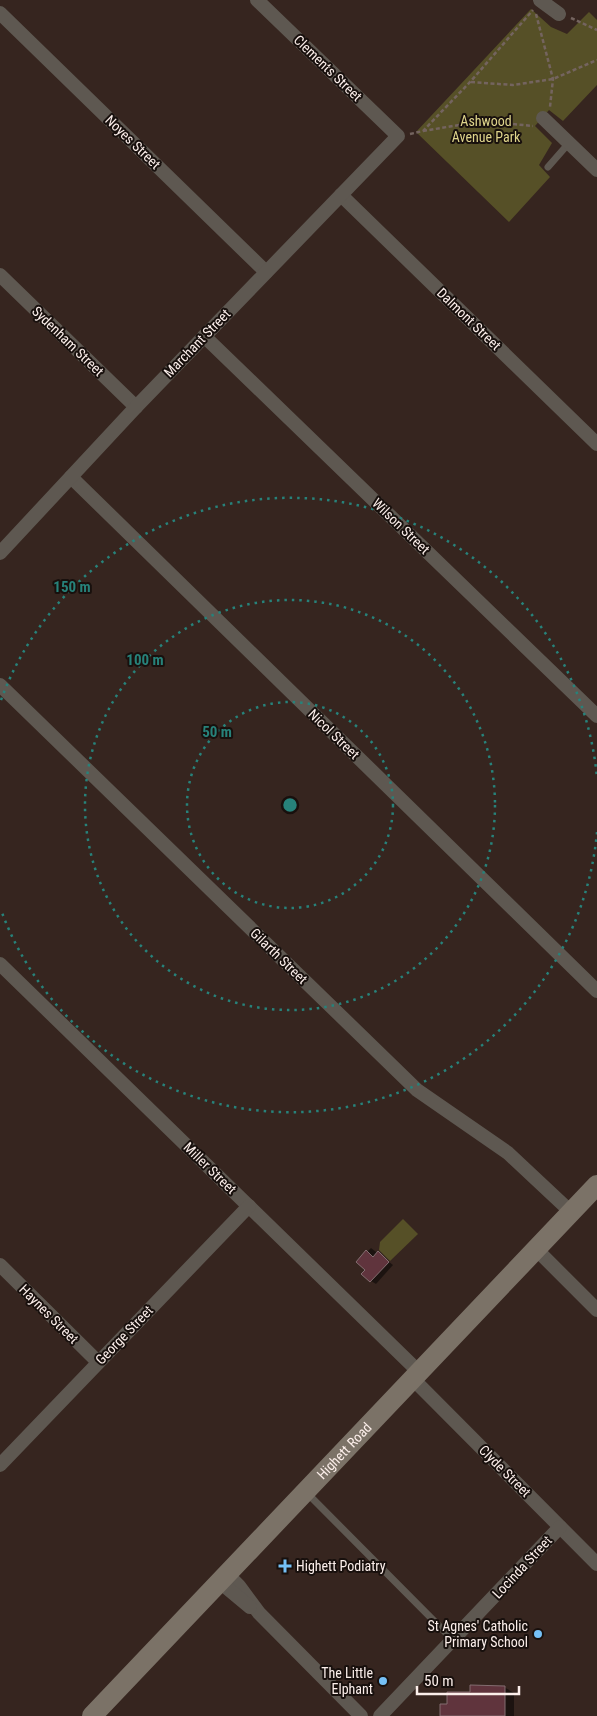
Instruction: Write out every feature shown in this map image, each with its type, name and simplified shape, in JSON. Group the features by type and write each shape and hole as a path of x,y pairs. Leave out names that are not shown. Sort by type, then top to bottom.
{"street":[{"name":"Clements Street","path":"257,0 398,136"},
{"path":"537,4 559,14"},
{"name":"Noyes Street","path":"0,13 266,272"},
{"path":"543,118 597,170"},
{"name":"Marchant Street","path":"2,547 398,136"},
{"name":"Dalmont Street","path":"341,195 597,444"},
{"name":"Sydenham Street","path":"0,275 136,407"},
{"name":"Wilson Street","path":"204,336 597,716"},
{"name":"Nicol Street","path":"70,477 597,991"},
{"name":"Gilarth Street","path":"0,685 417,1090 508,1153 571,1212"},
{"name":"Miller Street","path":"0,964 249,1206 416,1376"},
{"name":"Highett Road","path":"92,1716 597,1185"},
{"name":"George Street","path":"0,1464 249,1206"},
{"path":"536,1249 597,1310"},
{"name":"Haynes Street","path":"0,1265 98,1362"},
{"name":"Clyde Street","path":"416,1376 597,1564"},
{"name":"Locinda Street","path":"380,1716 560,1527"},
{"path":"224,1578 244,1603 259,1613 354,1714"}],"lane":[{"path":"548,167 569,143"},
{"path":"306,1491 453,1640"}],"path":[{"path":"423,132 471,82 537,4"},
{"path":"559,14 580,20 597,30"},
{"path":"398,136 483,121 536,127 549,112 553,80 538,23"},
{"path":"471,82 513,85 553,80 597,60"}],"green space":[{"name":"Ashwood Avenue Park","path":"531,9 551,27 567,34 589,12 597,20 597,85 563,121 549,110 535,126 552,143 539,165 550,177 509,222 416,132"},
{"path":"403,1219 418,1234 390,1261 379,1250 380,1242"}],"building":[{"path":"366,1250 373,1257 378,1251 389,1262 370,1282 361,1274 365,1270 356,1262"},
{"path":"470,1685 505,1686 505,1716 440,1716 440,1704 447,1704 447,1692 470,1692"}],"place":[{"name":"Highett Podiatry","path":"285,1566"},
{"name":"St Agnes' Catholic Primary School","path":"538,1634"},
{"name":"The Little Elphant","path":"383,1681"}]}
